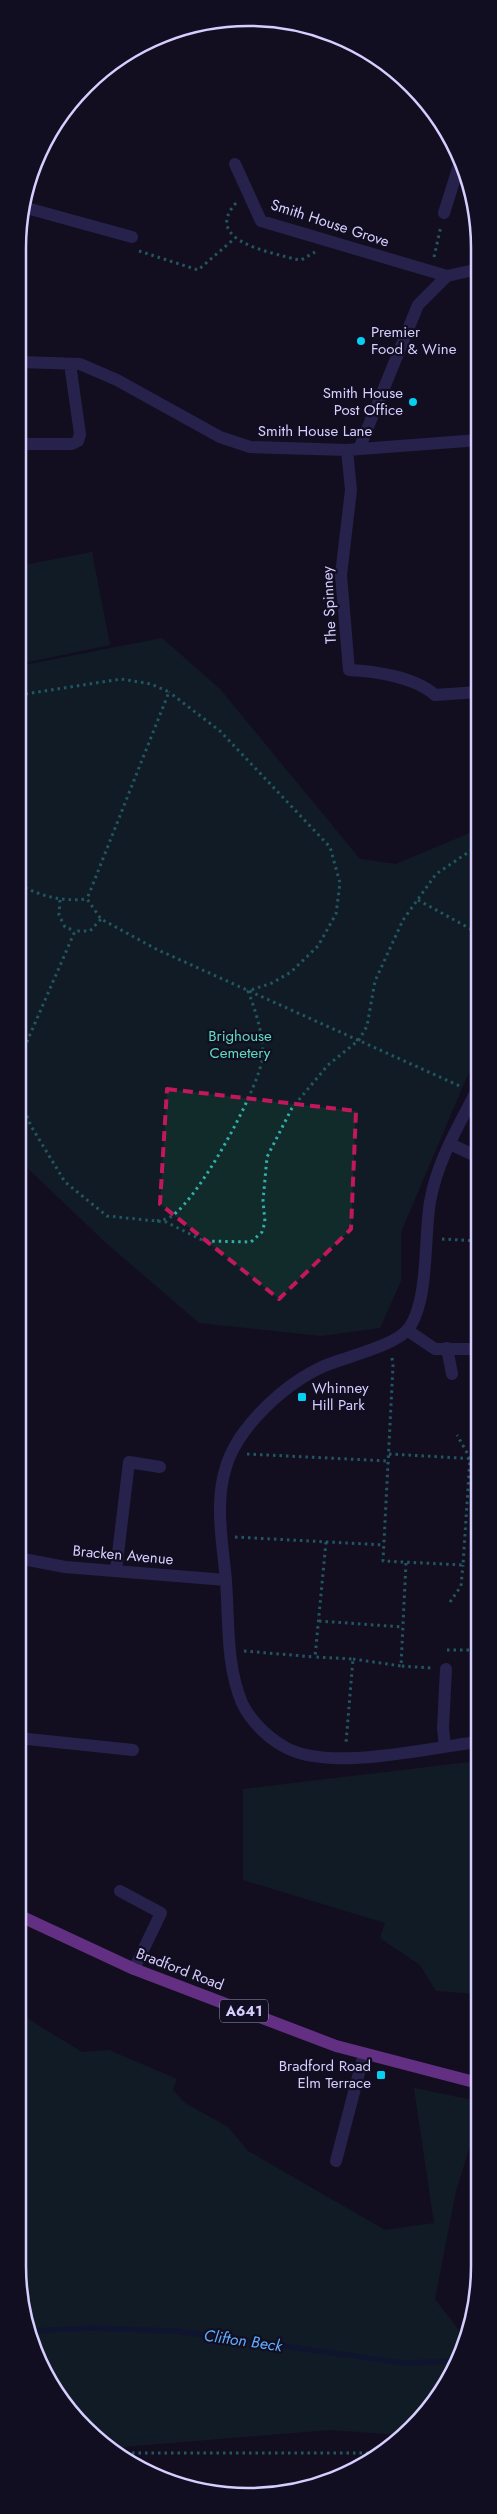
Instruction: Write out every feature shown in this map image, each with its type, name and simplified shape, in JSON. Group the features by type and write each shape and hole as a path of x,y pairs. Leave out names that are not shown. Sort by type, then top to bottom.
{"main road":[{"name":"Bradford Road","path":"26,1919 134,1969 336,2046 471,2081"}],"street":[{"name":"Smith House Grove","path":"235,164 261,221 447,276"},
{"path":"444,214 457,172"},
{"path":"30,209 132,238"},
{"path":"353,449 418,305 447,276 471,271"},
{"name":"Smith House Lane","path":"26,362 80,364 117,380 220,437 250,447 353,449 471,441"},
{"path":"26,444 72,444 78,441 80,434 70,364"},
{"name":"The Spinney","path":"353,449 351,490 341,575 349,670 379,672 428,688 435,695 471,693"},
{"path":"471,1103 440,1165 433,1192 426,1238 419,1310 407,1330 388,1343 321,1367 292,1384 268,1405 243,1433 226,1467 222,1493 221,1537 234,1682 244,1706 260,1728 283,1747 308,1756 345,1759 471,1743"},
{"path":"450,1144 471,1154"},
{"path":"407,1330 435,1349 471,1349"},
{"path":"447,1348 452,1374"},
{"path":"116,1570 129,1462 160,1467"},
{"name":"Bracken Avenue","path":"26,1560 65,1567 226,1580"},
{"path":"445,1746 443,1728 446,1669"},
{"path":"26,1739 133,1750"},
{"path":"120,1891 161,1914 134,1969"},
{"path":"336,2162 364,2054"}],"path":[{"path":"132,238 133,249 198,270 235,238"},
{"path":"26,694 121,679 151,684 169,692 220,731 330,847 340,883 336,914 318,946 291,972 272,983 248,990"},
{"path":"86,899 169,692"},
{"path":"26,1114 65,1182 107,1216 166,1222 204,1241 251,1242 262,1232 266,1222 263,1201 266,1156 292,1108 328,1066 359,1040 367,1026 376,981 403,920 436,874 471,850"},
{"path":"26,888 44,897 60,900 86,899"},
{"path":"86,899 101,920 156,949 471,1088"},
{"path":"60,900 59,915 65,928 75,931 90,931 101,920"},
{"path":"418,900 471,929"},
{"path":"26,1044 75,931"},
{"path":"156,1221 171,1217 189,1199 221,1149 250,1093 262,1060 260,1031 248,990"},
{"path":"426,1238 471,1241"},
{"path":"388,1343 393,1366 383,1562 464,1565"},
{"path":"450,1602 462,1586 470,1458 458,1435"},
{"path":"233,1454 388,1461"},
{"path":"389,1454 470,1458"},
{"path":"221,1537 384,1545"},
{"path":"315,1657 326,1542"},
{"path":"401,1666 406,1563"},
{"path":"318,1622 403,1628"},
{"path":"231,1650 446,1669"},
{"path":"447,1650 471,1650"},
{"path":"345,1759 353,1660"},
{"path":"130,2453 368,2453"}],"highlighted area":[{"path":"167,1089 356,1111 351,1229 279,1299 160,1204"}],"green space":[{"path":"92,552 110,645 26,663 26,565"},
{"name":"Brighouse Cemetery","path":"162,638 220,689 360,859 396,864 471,832 471,1069 401,1232 401,1281 380,1328 321,1336 199,1323 106,1243 26,1167 26,665"},
{"path":"471,1762 471,1994 436,1991 420,1965 380,1938 385,1923 243,1880 243,1789"},
{"path":"26,2016 82,2052 109,2050 177,2079 173,2090 185,2103 228,2127 248,2151 385,2230 434,2223 414,2088 471,2100 470,2146 456,2191 435,2299 460,2332 454,2351 441,2377 425,2401 393,2434 328,2430 121,2447 91,2423 72,2401 56,2377 43,2351 28,2295 26,2266"}],"waterway":[{"name":"Clifton Beck","path":"36,2331 92,2328 176,2331 404,2363 449,2361"}],"place":[{"name":"Premier Food & Wine","path":"361,341"},
{"name":"Smith House Post Office","path":"413,402"},
{"name":"Whinney Hill Park","path":"302,1397"},
{"name":"Bradford Road Elm Terrace","path":"381,2075"}]}
